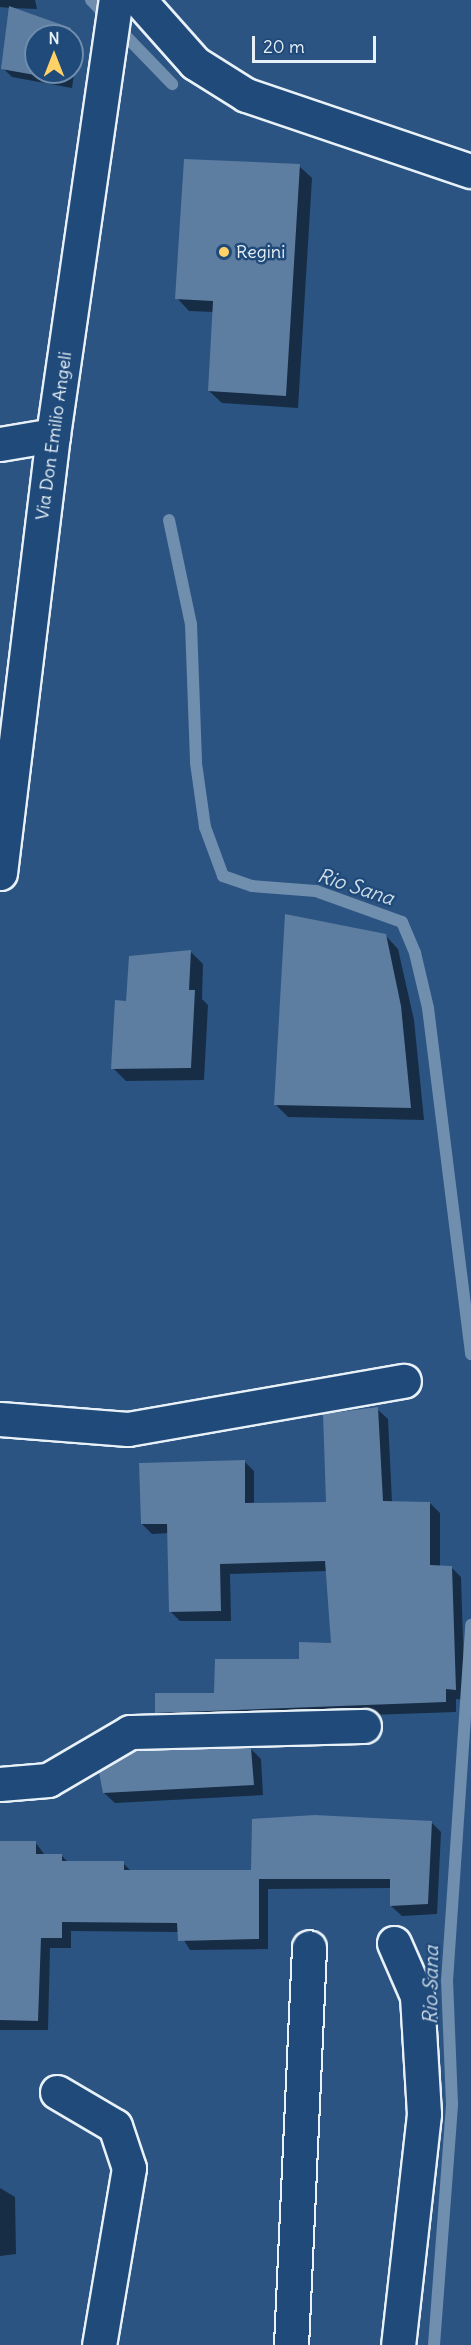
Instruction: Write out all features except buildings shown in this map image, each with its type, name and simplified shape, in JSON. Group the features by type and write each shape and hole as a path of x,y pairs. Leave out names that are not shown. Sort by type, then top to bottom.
{"street":[{"name":"Via Don Emilio Angeli","path":"0,873 53,435 110,61 116,0"},
{"path":"139,0 195,63 246,95 471,171"},
{"path":"0,444 53,435"},
{"path":"0,1419 128,1429 404,1381"},
{"path":"0,1784 48,1780 130,1732 364,1726"},
{"path":"394,1943 417,1996 424,2114 398,2345"},
{"path":"291,2345 309,1947"},
{"path":"57,2092 115,2126 129,2168 99,2345"}],"waterway":[{"name":"Rio Sana","path":"91,0 172,84"},
{"name":"Rio Sana","path":"169,520 191,624 196,763 205,827 223,876 252,886 316,891 402,922 415,953 428,1008 471,1354"},
{"name":"Rio Sana","path":"434,2345 452,2104 447,1981 471,1625"}],"place":[{"name":"Regini","path":"224,252"}]}
